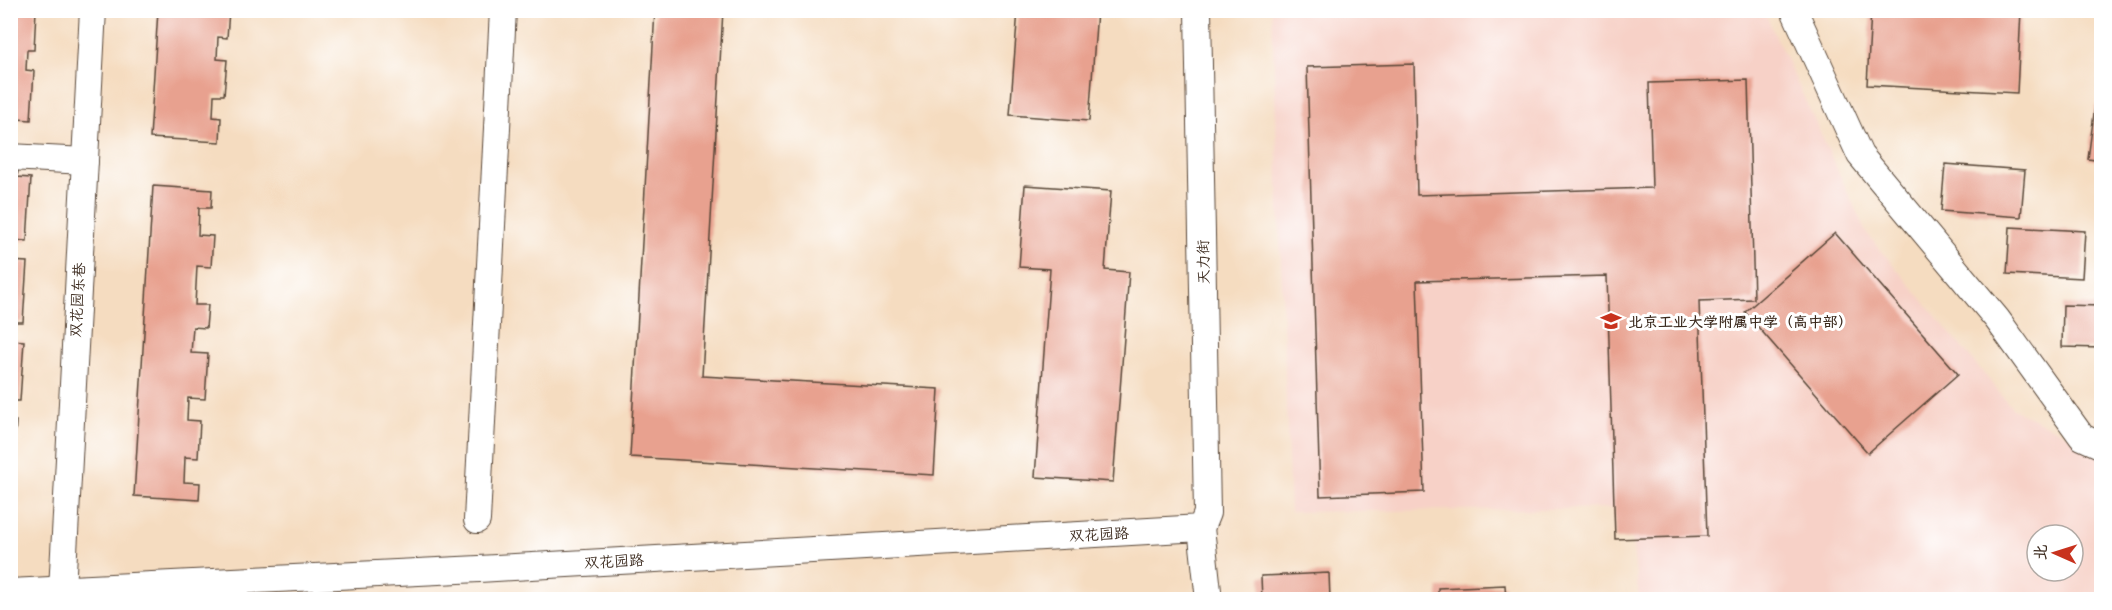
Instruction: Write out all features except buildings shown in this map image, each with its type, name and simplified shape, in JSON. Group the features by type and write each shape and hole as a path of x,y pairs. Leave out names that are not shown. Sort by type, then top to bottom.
{"street":[{"name":"双花园东巷","path":"62,590 93,10"},
{"path":"477,520 502,10"},
{"name":"天力街","path":"1198,10 1204,521 1209,600"},
{"path":"1794,10 1860,154 1997,319 2082,437 2102,446"},
{"path":"10,157 85,161"},
{"name":"双花园路","path":"10,591 62,590 1204,521"}],"shaded area":[{"name":"北京工业大学附属中学（高中部）","path":"1272,11 1764,11 1866,232 2013,409 2101,451 2101,599 1639,599 1628,508 1290,512"}],"place":[{"name":"北京工业大学附属中学（高中部）","path":"1611,321"}]}
